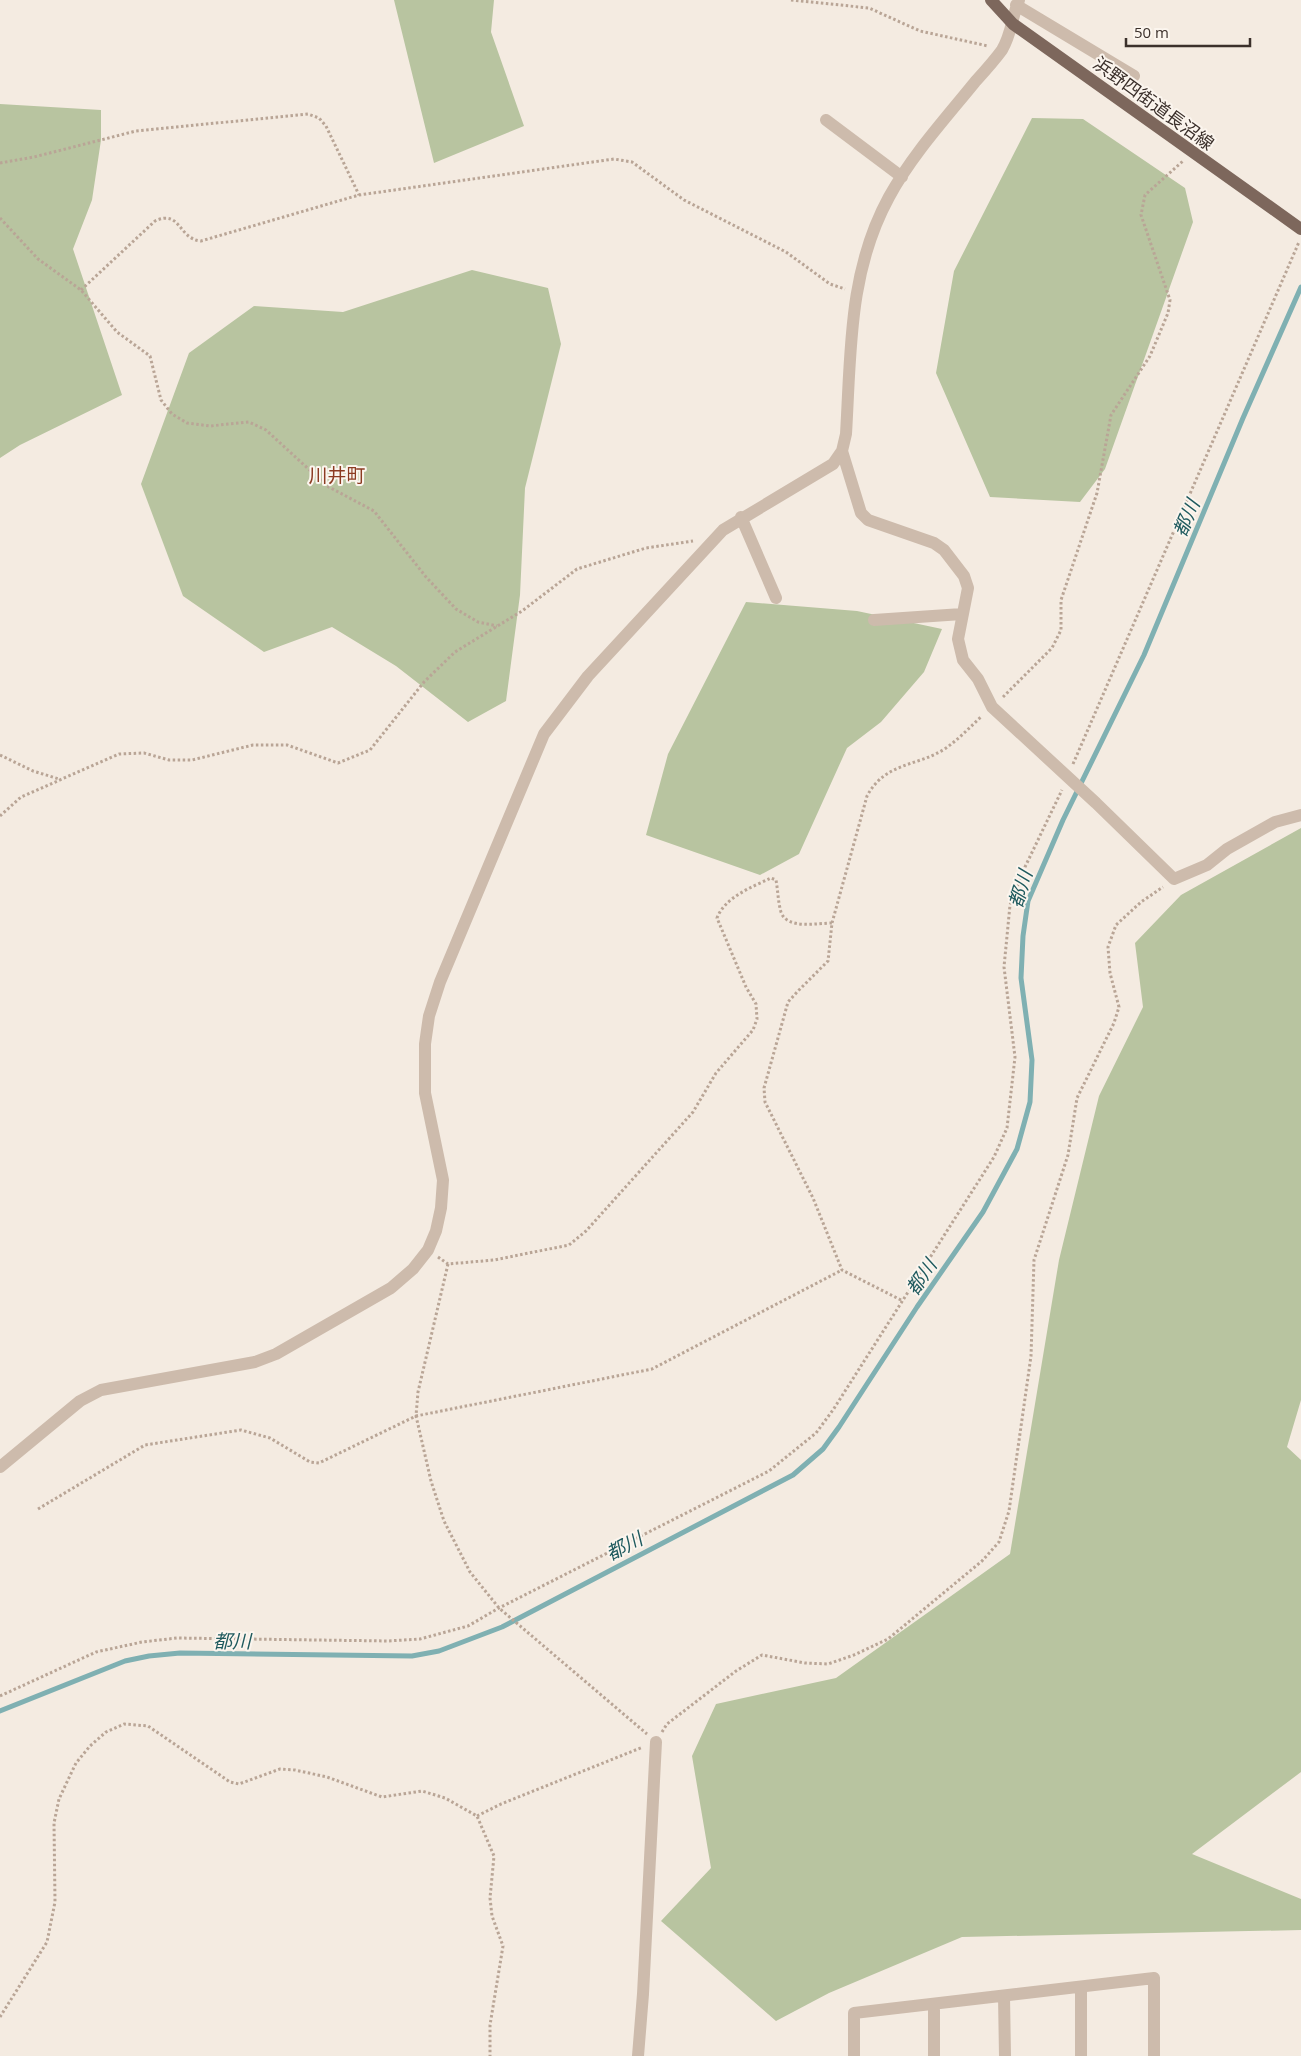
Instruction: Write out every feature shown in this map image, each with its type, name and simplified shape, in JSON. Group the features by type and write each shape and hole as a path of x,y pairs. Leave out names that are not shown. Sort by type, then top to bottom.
{"main road":[{"name":"浜野四街道長沼線","path":"991,0 1013,24 1301,229"}],"street":[{"path":"0,1467 80,1401 101,1390 255,1362 276,1354 392,1288 413,1269 428,1250 436,1231 441,1208 443,1180 425,1093 425,1044 429,1016 440,982 544,734 588,676 723,530 741,517 833,464 842,451 846,434 852,313 866,254 876,224 889,197 920,150 1002,49 1013,24 1018,3 1134,76"},
{"path":"826,120 902,177"},
{"path":"842,451 861,513 868,520 934,543 944,550 964,576 968,588 958,639 963,660 978,679 992,707 1174,879 1208,865 1227,849 1275,822 1301,815"},
{"path":"741,517 776,598"},
{"path":"874,620 962,614"},
{"path":"638,2056 656,1742"},
{"path":"854,2056 854,2013 1154,1978 1154,2056"},
{"path":"1081,1987 1081,2056"},
{"path":"1004,1996 1005,2056"},
{"path":"934,2004 934,2056"}],"path":[{"path":"791,0 869,8 920,31 1002,49"},
{"path":"0,163 34,157 136,131 308,114 319,118 326,126 359,195"},
{"path":"901,1300 842,1270 813,1198 765,1102 764,1088 788,1002 828,961 832,923 867,796 874,784 886,774 945,748 992,707 1052,648 1061,630 1061,600 1097,493 1111,415 1150,356 1168,313 1170,300 1141,215 1142,204 1145,195 1193,152"},
{"path":"82,290 155,220 162,218 168,218 177,222 185,234 192,240 200,240 359,195 614,159 632,162 684,200 786,252 830,284 857,292"},
{"path":"0,218 38,259 82,290 117,332 150,356 161,400 172,414 187,423 210,426 249,422 266,430 327,486 374,511 426,577 456,609 478,622 497,626"},
{"path":"0,1696 96,1652 142,1642 177,1638 388,1641 420,1638 468,1626 499,1608 769,1471 816,1433 833,1410 901,1300 994,1157 1007,1128 1015,1057 1004,967 1010,905 1025,867 1068,778 1301,236"},
{"path":"0,816 21,797 119,754 144,752 169,760 192,760 253,745 287,745 338,763 370,750 430,676 455,652 522,611 577,569 646,548 695,541 708,545"},
{"path":"0,754 33,770 59,779"},
{"path":"656,1742 499,1608 470,1572 444,1521 430,1481 416,1416 418,1392 448,1264 494,1260 569,1245 586,1231 693,1112 716,1073 753,1030 757,1019 756,1004 746,987 717,918 720,910 741,892 771,878 776,880 782,914 786,920 795,924 832,923"},
{"path":"478,1816 501,1804 656,1742 668,1724 736,1671 762,1656 828,1664 854,1655 888,1639 982,1561 999,1542 1009,1511 1031,1356 1034,1260 1068,1155 1078,1098 1114,1023 1119,1007 1110,974 1108,947 1116,925 1141,902 1174,879"},
{"path":"38,1509 145,1445 241,1430 270,1438 310,1462 319,1463 416,1416 652,1369 842,1270"},
{"path":"0,2017 47,1942 55,1902 54,1823 59,1799 76,1763 90,1746 106,1732 124,1724 148,1726 230,1782 239,1784 280,1768 295,1770 327,1776 382,1797 422,1791 445,1798 478,1816 494,1856 490,1898 492,1916 503,1946 490,2025 490,2056"}],"green space":[{"path":"394,0 494,0 491,32 524,126 434,163"},
{"path":"0,104 101,110 101,140 92,200 73,249 122,395 20,445 0,458"},
{"path":"1032,118 1083,119 1185,188 1193,222 1105,469 1080,502 990,497 936,373 954,271"},
{"path":"472,270 548,288 561,344 525,488 520,595 506,701 468,722 396,666 332,627 264,652 183,596 141,484 189,353 254,306 343,312"},
{"path":"746,602 857,611 942,629 924,672 881,722 847,748 799,854 760,875 646,835 668,754"},
{"path":"1301,828 1301,1400 1287,1447 1301,1460 1301,1772 1192,1854 1301,1899 1301,1930 962,1937 829,1993 776,2021 661,1921 711,1868 692,1756 716,1704 836,1678 1010,1554 1059,1260 1099,1096 1143,1007 1135,943 1181,895"}],"waterway":[{"name":"都川","path":"0,1711 125,1661 149,1656 180,1653 412,1656 439,1651 502,1627 793,1475 823,1449 917,1307 983,1212 1017,1149 1030,1102 1032,1060 1021,978 1023,936 1028,901 1063,820 1144,655 1243,418 1301,287"}],"district":[{"name":"川井町","path":"337,475"}]}
